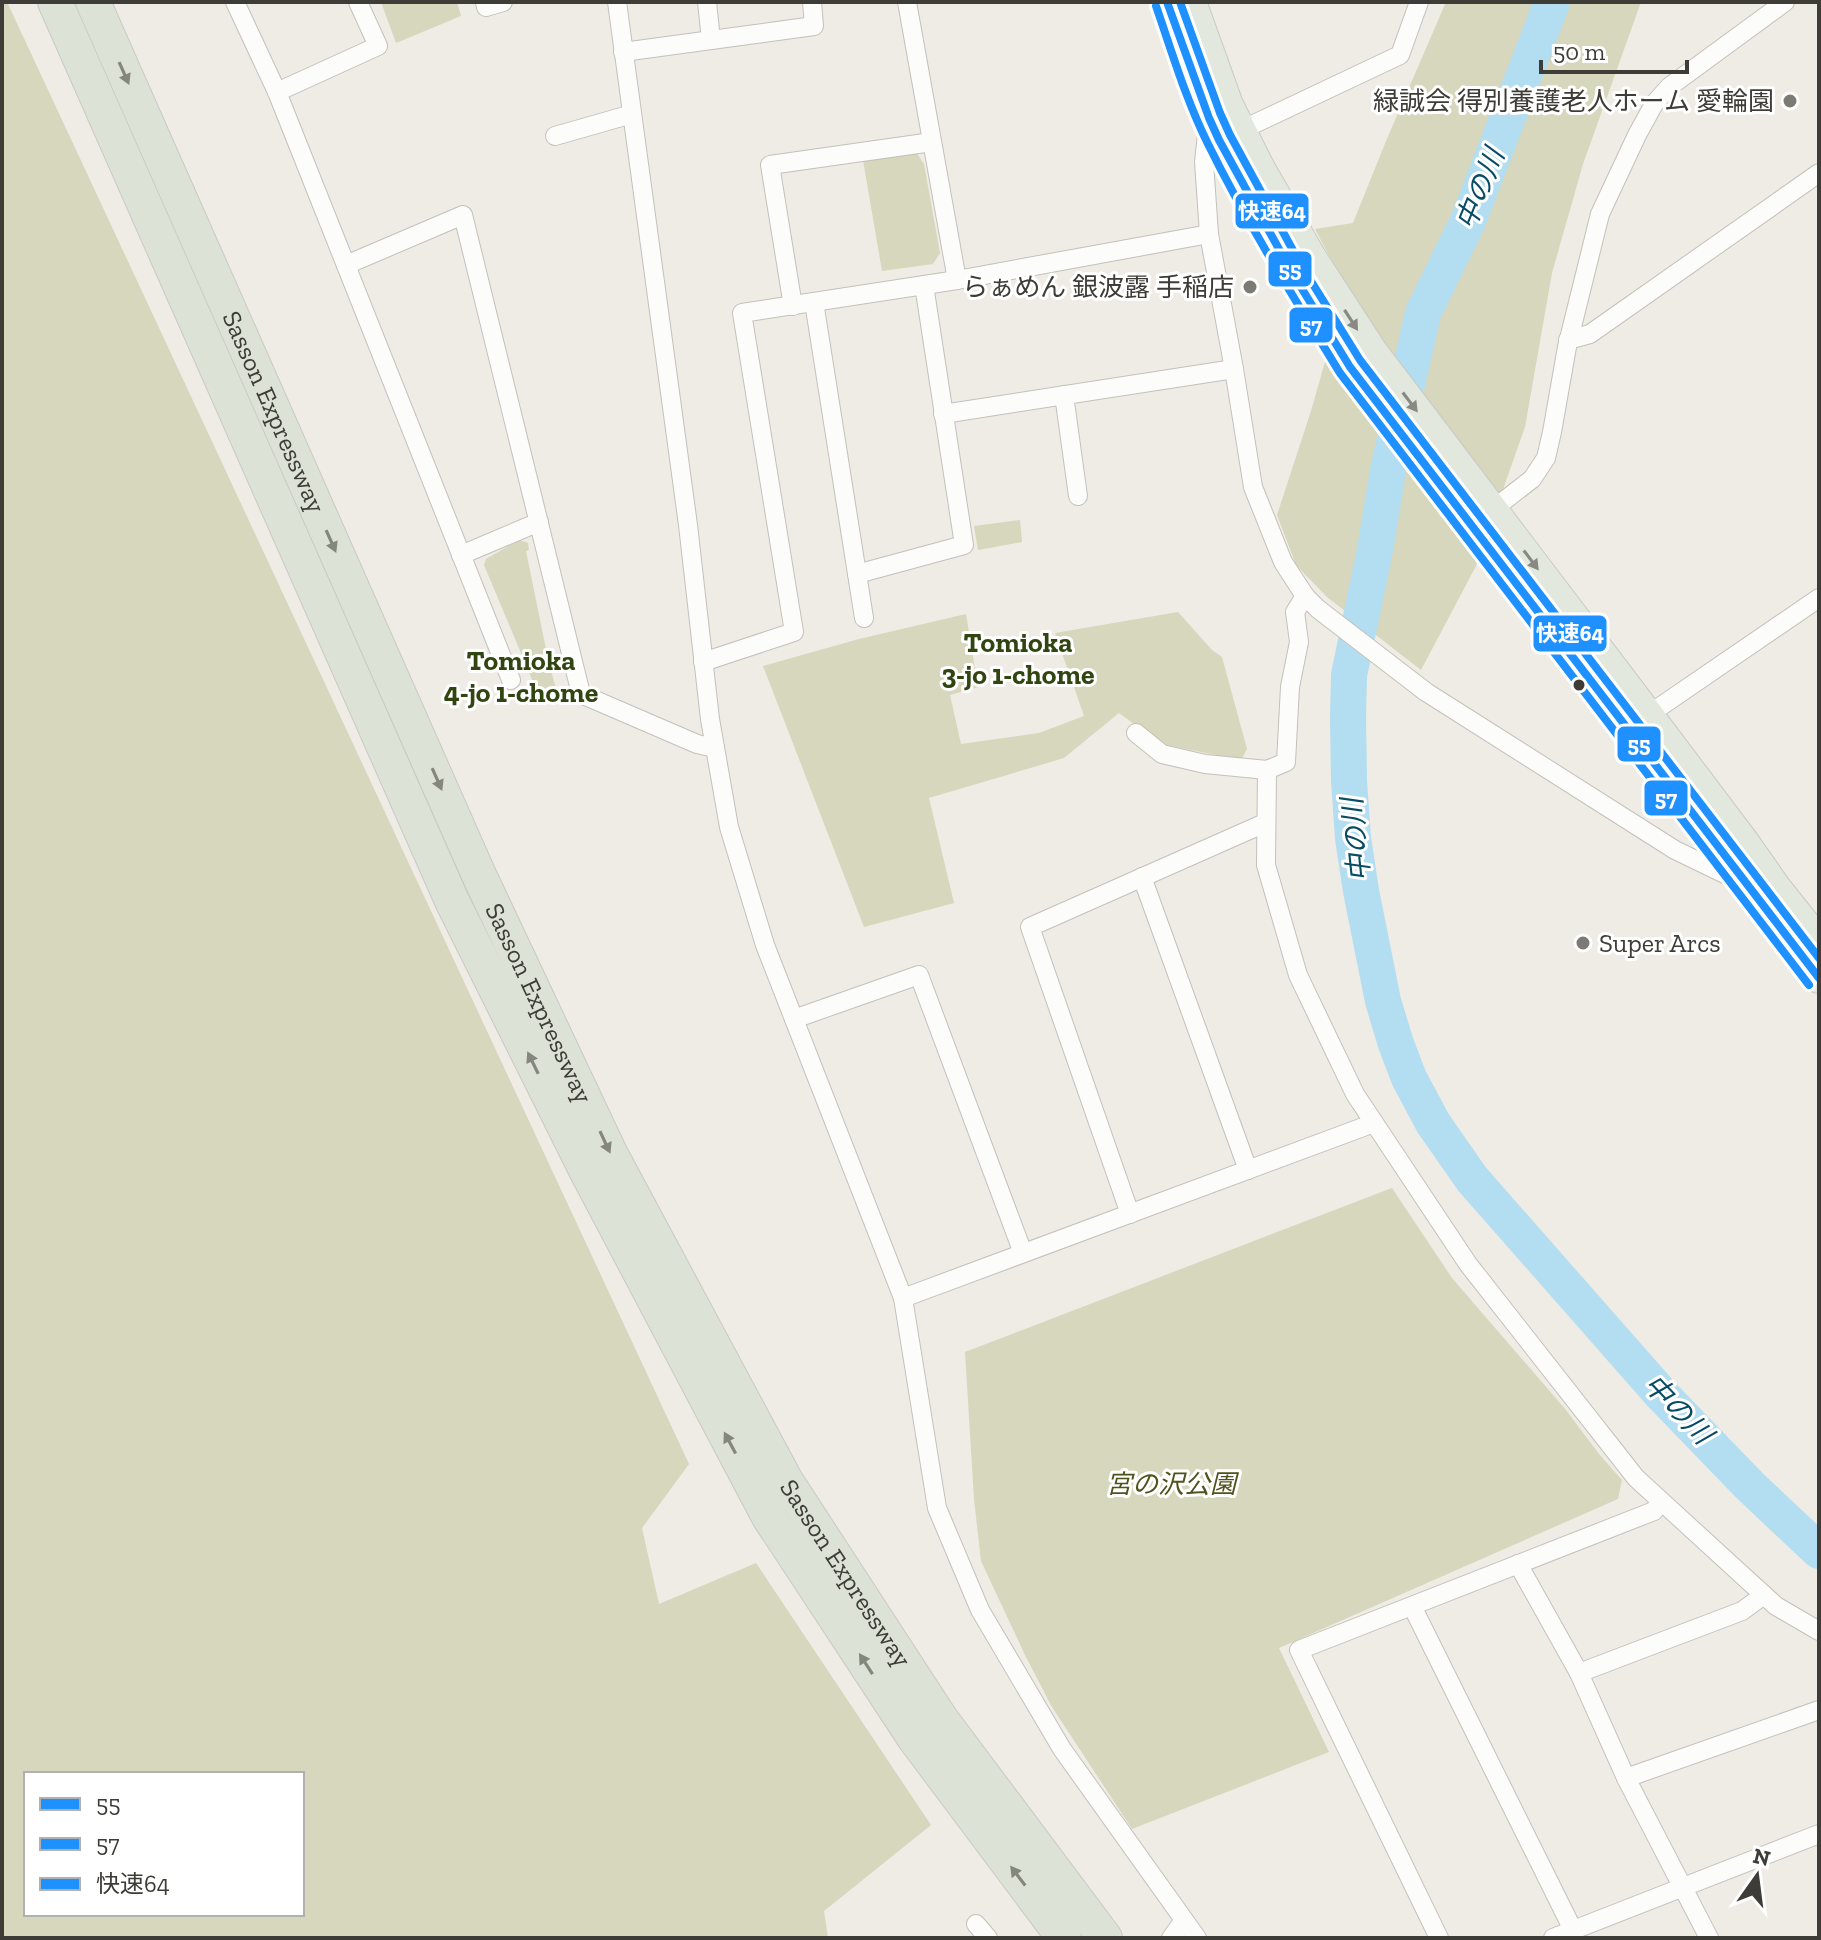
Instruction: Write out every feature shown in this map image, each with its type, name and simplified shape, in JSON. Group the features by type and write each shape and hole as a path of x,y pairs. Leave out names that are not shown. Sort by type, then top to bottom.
{"highway":[{"name":"Sasson Expressway","path":"55,2 452,901 587,1172 769,1517 915,1739 1064,1938"},
{"name":"Sasson Expressway","path":"93,2 479,875 610,1153 786,1481 941,1719 1105,1938"},
{"path":"1167,2 1223,129 1261,172 1312,259 1360,359 1483,517 1648,715 1819,942"},
{"path":"1191,2 1228,105 1223,129"},
{"path":"1483,517 1494,556 1819,978"}],"street":[{"path":"235,2 277,92 511,680"},
{"path":"277,92 378,46 358,2"},
{"path":"485,2 486,7 503,2"},
{"path":"617,2 686,509 703,662 729,827 765,945 903,1298 937,1508 980,1610 1062,1749 1197,1938"},
{"path":"707,2 711,40"},
{"path":"623,52 814,26 812,2"},
{"path":"907,2 957,280"},
{"path":"1419,2 1400,55 1223,129 1204,162 1209,234 1253,487 1283,562 1311,603 1426,692 1675,850 1752,889"},
{"path":"1483,517 1532,479 1546,458 1568,340 1600,214 1654,104 1669,87 1785,2"},
{"path":"555,136 632,114"},
{"path":"793,306 770,165 932,142"},
{"path":"1568,340 1590,334 1819,173"},
{"path":"346,265 463,215 581,694 697,744 715,748"},
{"path":"703,662 794,632 742,313 957,280 1209,234"},
{"path":"857,574 964,545 924,285"},
{"path":"814,302 864,618"},
{"path":"943,414 1234,369"},
{"path":"1064,395 1078,496"},
{"path":"461,555 539,522"},
{"path":"1648,715 1819,598"},
{"path":"1136,733 1162,754 1205,764 1267,770 1286,762 1290,687 1299,642 1295,612 1311,603"},
{"path":"1267,770 1266,865 1298,975 1355,1094 1468,1264 1636,1478 1776,1606 1819,1631"},
{"path":"1130,1214 1030,927 1265,823"},
{"path":"1142,877 1248,1170"},
{"path":"794,1019 919,975 1023,1253"},
{"path":"903,1298 1374,1123"},
{"path":"1439,1938 1299,1650 1654,1511 1661,1501"},
{"path":"1518,1564 1579,1673 1626,1778 1709,1938"},
{"path":"1579,1673 1742,1611 1764,1595"},
{"path":"1412,1606 1573,1930"},
{"path":"1626,1778 1819,1710"},
{"path":"1553,1938 1819,1834"},
{"path":"1171,1938 1184,1920"}],"green space":[{"path":"2,2 7,2 689,1464 642,1528 659,1604 756,1563 931,1825 824,1911 828,1938 2,1938"},
{"path":"381,2 457,2 461,16 396,43"},
{"path":"1446,2 1641,2 1583,164 1552,273 1525,427 1476,566 1421,670 1327,597 1296,565 1277,515 1346,288 1315,229 1353,223"},
{"path":"916,152 924,164 940,253 933,264 882,271 863,160"},
{"path":"1020,520 1022,542 978,550 974,526"},
{"path":"519,540 528,543 529,550 526,551 558,695 536,689 484,565 486,559"},
{"path":"1178,612 1222,657 1247,749 1241,760 1161,744 1119,713 1064,758 929,798 954,903 864,927 763,666 966,614 978,687 950,695 961,744 1039,733 1084,716 1055,633"},
{"name":"宮の沢公園","path":"1392,1188 1452,1278 1622,1480 1618,1499 1279,1648 1329,1752 1132,1829 1052,1707 981,1561 965,1352"}],"waterway":[{"name":"中の川","path":"1552,2 1468,221 1423,313 1388,470 1349,675 1349,781 1361,891 1383,1001 1396,1044 1409,1078 1433,1123 1472,1179 1662,1395 1750,1486 1819,1551"}],"transit line":[{"name":"55","path":"1167,2 1219,140 1291,271 1350,367 1819,978"},
{"name":"快速64","path":"1180,2 1230,135 1301,265 1360,360 1819,958"},
{"name":"57","path":"1156,6 1186,93 1208,144 1255,231 1340,373 1809,985"}],"place":[{"name":"緑誠会 得別養護老人ホーム 愛輪園","path":"1790,101"},
{"name":"らぁめん 銀波露 手稲店","path":"1250,287"},
{"name":"Super Arcs","path":"1583,943"}],"district":[{"name":"Tomioka 3-jo 1-chome","path":"1018,658"},
{"name":"Tomioka 4-jo 1-chome","path":"521,676"}]}
